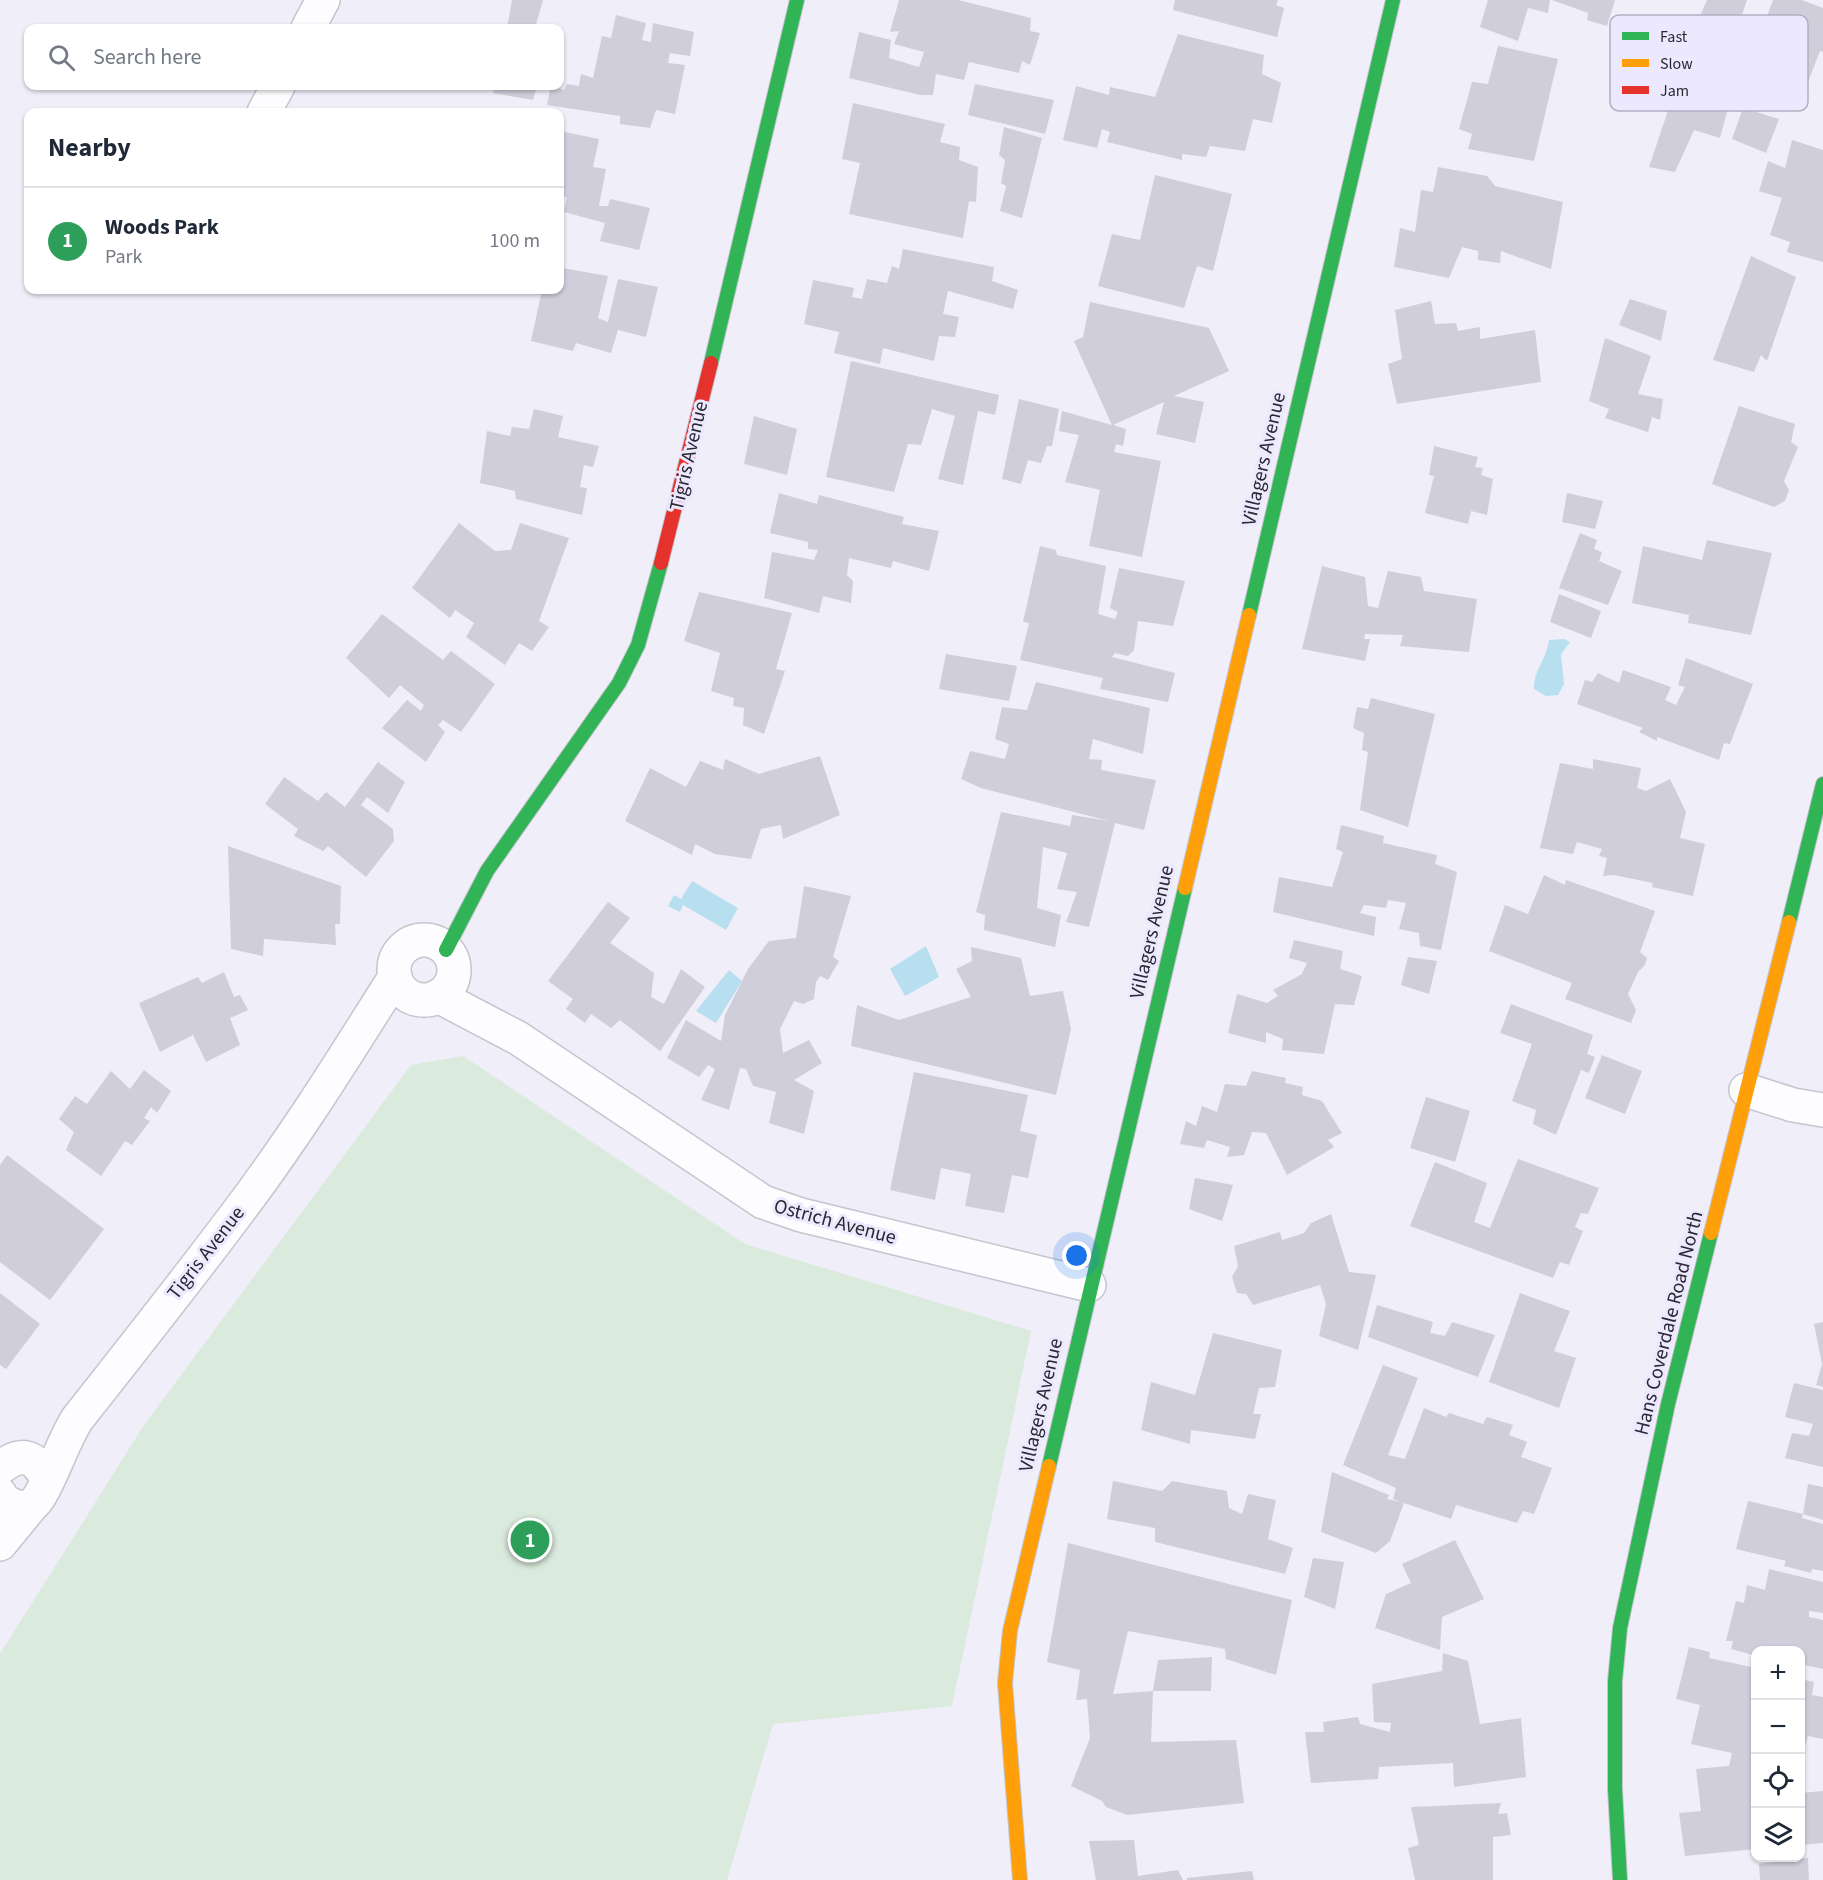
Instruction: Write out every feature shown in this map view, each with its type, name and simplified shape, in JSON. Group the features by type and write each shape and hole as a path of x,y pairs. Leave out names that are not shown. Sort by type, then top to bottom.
{"street":[{"path":"310,24 322,0"},
{"name":"Tigris Avenue","path":"0,1545 13,1480 69,1429 237,1215 335,1073 428,973 487,871 619,683 638,645 672,525 797,0"},
{"name":"Villagers Avenue","path":"1020,1880 1005,1683 1010,1631 1089,1285 1393,0"},
{"path":"266,108 276,90"},
{"name":"Hans Coverdale Road North","path":"1620,1880 1615,1789 1615,1681 1620,1628 1668,1404 1823,784"},
{"name":"Ostrich Avenue","path":"428,973 518,1038 763,1202 801,1215 1089,1285"},
{"path":"1746,1090 1793,1105 1823,1110"}],"green space":[{"path":"463,1056 745,1244 1031,1331 952,1706 773,1724 727,1880 0,1880 0,1654 144,1425 411,1065"}],"water":[{"path":"1564,639 1570,642 1561,654 1564,684 1558,695 1546,696 1534,689 1536,676 1549,640"},
{"path":"692,881 738,908 726,930 683,905 680,912 668,906 674,895 681,899"},
{"path":"926,946 939,977 905,996 890,969"},
{"path":"729,970 742,981 716,1023 696,1011"}],"building":[{"path":"512,0 543,0 536,24 508,24"},
{"path":"899,0 958,0 1031,18 1030,31 1040,33 1030,65 1022,61 1019,73 969,62 964,80 936,74 933,95 920,95 849,78 859,32 891,40 889,58 919,67 924,52 894,44 899,31 890,32"},
{"path":"1175,0 1278,0 1276,5 1284,8 1277,37 1173,10"},
{"path":"1488,0 1550,0 1548,13 1528,8 1518,41 1480,27"},
{"path":"1552,0 1615,0 1607,26 1587,20 1588,13"},
{"path":"1707,0 1747,0 1742,15 1700,15"},
{"path":"1773,0 1802,0 1823,8 1823,52 1820,51 1808,82 1808,15 1768,15"},
{"path":"616,15 646,23 642,40 651,42 653,23 694,32 690,56 670,53 668,63 685,65 675,114 656,110 650,128 620,124 620,116 547,105 550,90 564,90 567,84 579,86 581,74 593,78 602,36 611,38"},
{"path":"1178,34 1264,55 1262,74 1281,83 1272,123 1253,119 1245,151 1210,146 1206,157 1182,154 1182,160 1107,142 1110,132 1102,129 1097,148 1063,140 1076,86 1109,95 1110,87 1155,97"},
{"path":"1498,46 1558,59 1534,161 1468,149 1472,134 1459,129 1472,82 1488,84"},
{"path":"975,84 1054,100 1045,134 968,115"},
{"path":"494,90 536,90 533,100 493,93"},
{"path":"853,103 945,124 940,142 960,147 959,160 978,167 976,202 969,201 963,238 849,214 860,163 842,159"},
{"path":"1668,111 1727,111 1720,138 1694,130 1675,172 1649,167"},
{"path":"1742,111 1753,111 1779,119 1766,153 1732,139"},
{"path":"1004,127 1042,138 1022,218 1000,211 1006,186 1001,183 1005,160 999,155"},
{"path":"564,132 599,139 593,167 606,169 599,206 608,206 610,199 650,208 639,250 600,241 605,223 564,212 567,197 564,197"},
{"path":"1792,140 1823,150 1823,262 1787,252 1790,242 1770,235 1782,198 1759,191 1768,161 1785,168"},
{"path":"1438,167 1487,176 1495,186 1563,202 1551,269 1501,251 1500,263 1478,260 1478,251 1462,247 1449,278 1394,267 1400,228 1415,232 1421,190 1433,192"},
{"path":"1155,175 1232,194 1213,271 1197,266 1184,308 1098,286 1112,234 1140,240"},
{"path":"903,249 994,267 992,281 1018,290 1013,309 948,291 943,314 959,317 955,337 939,336 934,361 883,348 880,364 834,353 839,332 804,324 813,280 854,288 852,297 862,299 867,279 887,283 892,266 899,269"},
{"path":"1751,256 1796,277 1767,361 1761,355 1754,372 1713,360"},
{"path":"564,268 608,276 598,318 608,322 618,279 658,287 646,337 618,330 611,353 576,343 573,351 531,341 541,294 564,294"},
{"path":"1630,299 1667,311 1661,341 1619,325"},
{"path":"1431,301 1435,324 1456,323 1458,331 1480,327 1480,339 1535,330 1541,382 1397,404 1388,364 1402,359 1395,310"},
{"path":"1090,302 1209,328 1229,371 1174,396 1204,402 1195,443 1156,434 1164,402 1113,425 1126,429 1123,446 1116,444 1114,452 1161,461 1142,557 1089,546 1100,490 1065,482 1079,435 1059,431 1062,411 1112,425 1074,341 1083,337"},
{"path":"1605,338 1651,356 1638,394 1663,399 1660,420 1652,417 1648,432 1605,418 1609,409 1589,401"},
{"path":"851,361 999,395 995,415 978,411 963,485 938,479 955,416 932,409 921,445 908,444 894,492 826,477"},
{"path":"1019,399 1059,409 1052,446 1047,446 1041,463 1028,460 1021,484 1002,479"},
{"path":"1739,406 1795,424 1791,442 1798,447 1784,481 1789,490 1785,501 1774,507 1712,484"},
{"path":"534,409 563,416 558,437 599,446 593,467 584,465 580,487 587,488 582,515 516,499 515,491 480,483 487,431 510,436 512,427 529,429"},
{"path":"754,416 797,429 787,475 744,464"},
{"path":"1434,446 1478,457 1475,467 1483,468 1481,475 1493,479 1487,515 1471,511 1468,524 1425,513 1434,476 1429,475"},
{"path":"779,493 817,504 819,495 904,517 902,524 939,531 929,571 893,561 891,568 849,558 847,575 853,581 851,603 823,596 819,613 764,598 772,552 814,560 818,550 808,549 808,542 770,533"},
{"path":"1567,493 1603,501 1595,529 1562,522"},
{"path":"459,523 495,551 511,550 520,523 569,538 539,621 549,627 532,651 519,643 505,665 466,637 474,623 455,610 450,618 412,588"},
{"path":"1580,533 1597,540 1594,549 1602,552 1599,561 1622,571 1608,605 1559,588"},
{"path":"1707,540 1772,553 1751,635 1688,623 1689,615 1632,603 1643,546 1702,560"},
{"path":"1040,546 1056,550 1057,555 1106,566 1098,614 1115,619 1118,612 1110,608 1119,568 1185,581 1173,626 1138,621 1134,650 1128,656 1115,653 1112,657 1175,673 1168,702 1100,689 1103,678 1020,660 1029,623 1023,622"},
{"path":"1322,566 1365,577 1368,606 1378,608 1388,571 1421,577 1424,591 1477,599 1469,652 1400,646 1403,635 1365,634 1364,639 1370,639 1365,661 1302,649"},
{"path":"699,592 792,613 776,669 785,671 764,734 743,725 744,708 733,706 734,698 711,691 720,653 684,641"},
{"path":"1559,594 1601,611 1591,638 1550,622"},
{"path":"382,614 443,660 451,651 495,684 461,732 443,720 438,725 445,732 426,762 382,728 407,700 421,711 424,705 400,685 389,698 346,658"},
{"path":"946,654 1017,666 1009,701 939,689"},
{"path":"1686,658 1753,684 1730,744 1724,743 1719,760 1657,737 1657,741 1639,732 1643,728 1577,704 1585,680 1592,682 1598,673 1619,683 1623,670 1671,687 1665,700 1676,705 1685,687 1678,685"},
{"path":"1036,682 1150,708 1143,754 1093,739 1089,759 1102,760 1101,770 1156,780 1144,830 1115,823 1089,927 1066,922 1077,892 1057,889 1067,853 1043,847 1037,908 1061,915 1055,947 984,930 985,915 976,912 1001,812 1070,826 1072,815 1109,821 981,788 961,779 970,751 1005,759 1009,744 995,739 1002,707 1027,710"},
{"path":"1371,698 1435,714 1408,827 1360,810 1368,752 1362,750 1364,733 1353,728 1357,707 1368,709"},
{"path":"820,756 840,815 783,839 781,825 761,829 751,859 715,854 695,844 692,855 625,821 650,768 686,787 700,761 723,770 725,759 759,774"},
{"path":"1593,759 1641,768 1637,788 1646,791 1670,779 1686,812 1680,838 1705,844 1693,896 1652,887 1653,883 1614,875 1603,876 1607,858 1599,856 1602,849 1577,842 1573,854 1540,848 1560,763 1593,769"},
{"path":"378,762 405,782 388,813 367,797 361,805 393,829 394,841 366,877 328,846 323,851 294,836 298,829 265,804 284,777 318,801 326,792 345,807"},
{"path":"1341,825 1384,836 1383,843 1437,855 1435,864 1457,872 1441,950 1420,946 1419,933 1399,929 1406,903 1388,900 1386,908 1364,905 1360,913 1376,917 1374,936 1273,912 1279,877 1332,887 1343,852 1336,849"},
{"path":"228,846 341,886 340,924 335,924 336,945 264,939 263,956 231,949"},
{"path":"1544,875 1565,885 1566,880 1655,911 1640,952 1647,958 1645,965 1638,972 1628,994 1636,1010 1631,1023 1565,999 1572,983 1489,951 1505,905 1528,914"},
{"path":"804,886 851,896 833,957 839,961 828,980 820,976 816,982 814,999 803,1004 794,1001 780,1029 783,1053 809,1040 822,1063 794,1080 814,1091 804,1134 769,1123 776,1092 753,1086 746,1069 740,1068 729,1110 701,1100 715,1069 708,1065 699,1077 667,1058 686,1020 721,1041 725,1015 748,969 769,941 796,938"},
{"path":"608,902 630,918 610,943 654,973 651,997 664,1004 681,969 705,987 660,1051 620,1020 611,1028 591,1014 585,1023 566,1009 573,999 548,981"},
{"path":"1294,940 1343,951 1340,969 1362,976 1354,1005 1335,1004 1324,1054 1282,1050 1283,1039 1266,1032 1266,1043 1228,1033 1237,994 1267,1003 1278,996 1273,990 1302,974 1307,963 1289,958"},
{"path":"971,947 1021,958 1030,996 1063,991 1071,1029 1056,1095 851,1046 857,1005 899,1020 971,997 956,969 972,961"},
{"path":"1408,957 1437,961 1429,994 1401,985"},
{"path":"224,972 234,997 240,995 248,1010 230,1018 240,1045 206,1062 193,1035 160,1052 139,1003 198,977 202,983"},
{"path":"1511,1004 1593,1035 1587,1054 1595,1057 1589,1073 1581,1070 1556,1135 1533,1124 1536,1110 1512,1101 1532,1044 1500,1033"},
{"path":"1602,1055 1642,1071 1625,1114 1585,1098"},
{"path":"144,1070 171,1091 157,1113 151,1107 144,1118 150,1121 132,1145 125,1141 101,1176 66,1150 74,1132 59,1119 75,1096 87,1104 111,1071 130,1089"},
{"path":"1252,1071 1286,1078 1285,1083 1303,1087 1302,1095 1322,1101 1342,1133 1328,1140 1334,1147 1287,1175 1266,1133 1252,1132 1244,1155 1227,1157 1230,1147 1207,1140 1204,1148 1180,1144 1186,1121 1196,1126 1202,1106 1217,1112 1225,1084 1246,1086"},
{"path":"914,1072 1028,1095 1020,1131 1037,1135 1028,1178 1012,1175 1004,1213 965,1206 971,1174 941,1168 935,1200 890,1190"},
{"path":"1426,1097 1470,1111 1455,1162 1410,1148"},
{"path":"7,1155 104,1229 50,1300 0,1262 0,1165"},
{"path":"1518,1159 1599,1188 1588,1214 1581,1213 1575,1227 1583,1231 1569,1265 1560,1262 1553,1278 1410,1226 1435,1162 1487,1183 1474,1222 1490,1228"},
{"path":"1195,1178 1233,1185 1222,1221 1189,1209"},
{"path":"1331,1214 1349,1272 1376,1275 1358,1350 1319,1336 1326,1304 1320,1285 1253,1305 1246,1294 1237,1293 1232,1277 1238,1266 1234,1246 1280,1232 1282,1240 1304,1233 1311,1223"},
{"path":"0,1293 40,1324 6,1369 0,1365"},
{"path":"1520,1293 1570,1311 1554,1351 1576,1358 1559,1408 1489,1382"},
{"path":"1377,1305 1433,1322 1430,1333 1445,1336 1452,1322 1495,1335 1478,1377 1368,1337"},
{"path":"1823,1322 1823,1387 1816,1385 1822,1364 1814,1324"},
{"path":"1213,1333 1282,1350 1275,1387 1259,1388 1253,1414 1261,1414 1255,1439 1191,1430 1190,1444 1141,1430 1151,1382 1195,1395"},
{"path":"1383,1365 1418,1378 1388,1455 1405,1459 1424,1408 1446,1417 1449,1413 1483,1424 1487,1417 1513,1425 1509,1435 1527,1442 1521,1457 1552,1468 1534,1514 1523,1511 1517,1523 1456,1505 1451,1519 1404,1503 1390,1541 1376,1553 1321,1532 1332,1472 1389,1495 1387,1499 1401,1502 1393,1499 1396,1488 1343,1465"},
{"path":"1794,1383 1823,1390 1823,1467 1785,1458 1792,1433 1809,1436 1813,1424 1785,1417"},
{"path":"1113,1481 1162,1491 1172,1481 1227,1491 1229,1508 1242,1514 1248,1494 1276,1500 1268,1539 1293,1548 1285,1574 1155,1542 1155,1528 1107,1519"},
{"path":"1808,1484 1823,1487 1823,1520 1803,1514"},
{"path":"1748,1501 1803,1514 1802,1518 1823,1524 1823,1571 1812,1569 1811,1573 1784,1566 1786,1561 1736,1549"},
{"path":"1455,1540 1484,1599 1442,1617 1440,1650 1375,1628 1386,1594 1411,1583 1402,1564"},
{"path":"1068,1543 1292,1600 1276,1675 1226,1659 1225,1649 1128,1631 1113,1694 1153,1691 1151,1742 1236,1740 1244,1803 1127,1815 1106,1807 1102,1801 1071,1786 1090,1738 1087,1699 1076,1700 1080,1670 1047,1662"},
{"path":"1313,1558 1344,1562 1335,1609 1304,1597"},
{"path":"1769,1569 1823,1582 1823,1613 1809,1611 1809,1617 1823,1620 1823,1669 1805,1665 1805,1646 1751,1646 1751,1655 1731,1649 1733,1641 1726,1641 1736,1601 1744,1603 1747,1585 1765,1590"},
{"path":"1689,1647 1710,1652 1709,1658 1751,1667 1751,1849 1685,1856 1679,1813 1701,1811 1696,1769 1729,1766 1732,1753 1691,1744 1700,1705 1676,1699"},
{"path":"1443,1653 1468,1661 1480,1724 1521,1718 1526,1777 1454,1787 1453,1763 1379,1767 1378,1779 1311,1783 1305,1732 1324,1732 1323,1722 1358,1717 1360,1724 1390,1732 1391,1723 1374,1722 1372,1684 1442,1671"},
{"path":"1212,1657 1211,1691 1153,1691 1158,1660"},
{"path":"1805,1680 1814,1682 1812,1695 1823,1697 1823,1739 1808,1736 1805,1747"},
{"path":"1823,1791 1823,1843 1805,1845 1805,1793"},
{"path":"1501,1803 1498,1814 1507,1813 1511,1835 1493,1837 1493,1880 1415,1880 1408,1848 1419,1845 1411,1807"},
{"path":"1134,1840 1138,1876 1178,1870 1183,1880 1096,1880 1089,1841"},
{"path":"1805,1858 1808,1858 1809,1880 1760,1880 1759,1864 1805,1862"},
{"path":"1252,1871 1254,1880 1187,1880 1187,1878"}],"traffic: fast":[{"path":"711,363 797,0"},
{"path":"1249,615 1393,0"},
{"path":"446,950 487,871 619,683 638,645 661,563"},
{"path":"1789,922 1823,784"},
{"path":"1049,1466 1185,888"},
{"path":"1620,1880 1615,1789 1615,1681 1620,1628 1668,1404 1711,1233"}],"traffic: slow":[{"path":"1185,888 1249,615"},
{"path":"1711,1233 1789,922"},
{"path":"1020,1880 1005,1683 1010,1631 1049,1466"}],"traffic: jam":[{"path":"661,563 711,363"}],"place":[{"name":"Woods Park","path":"530,1540"}]}
